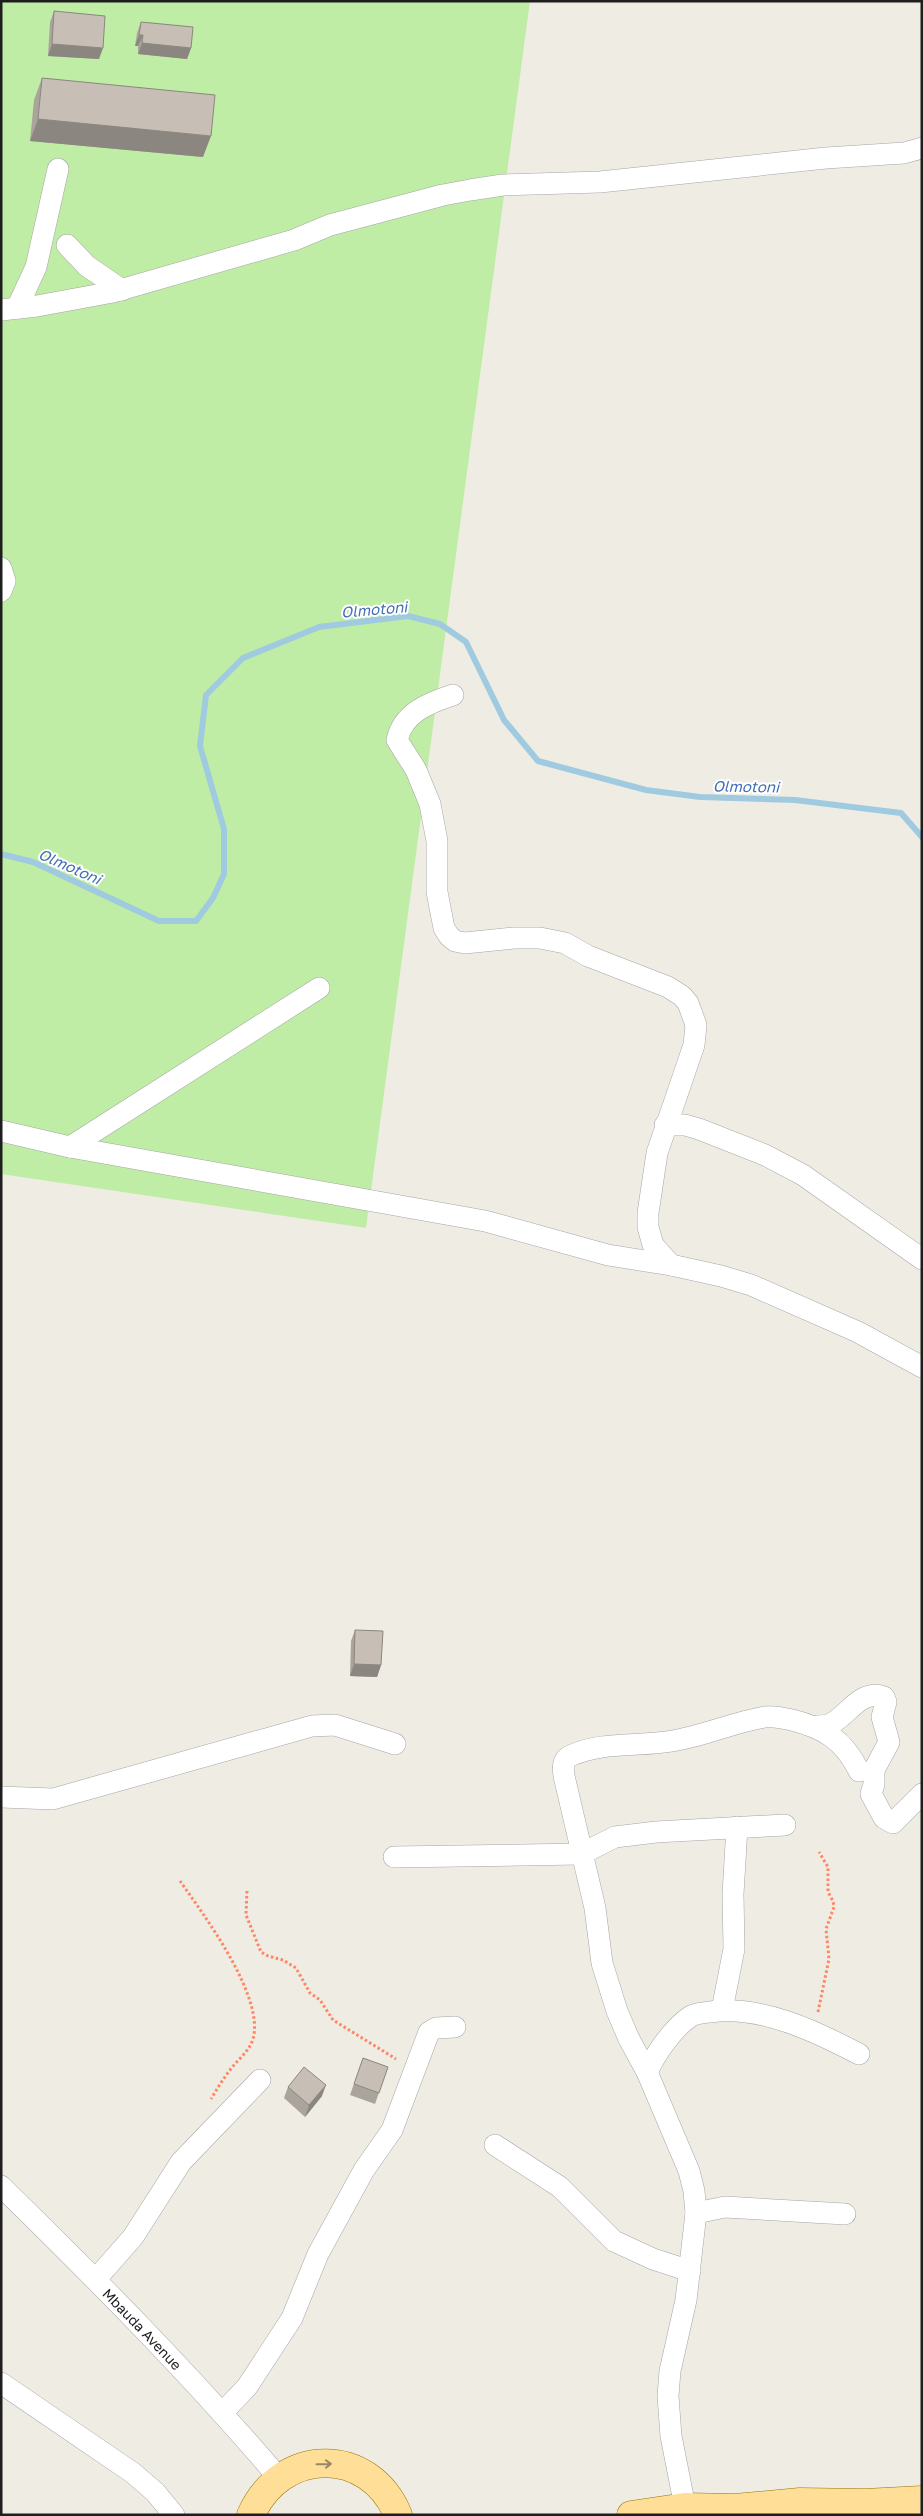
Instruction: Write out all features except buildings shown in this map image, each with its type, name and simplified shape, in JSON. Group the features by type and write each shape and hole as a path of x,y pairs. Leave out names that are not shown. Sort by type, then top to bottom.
{"main road":[{"path":"251,2514 259,2497 278,2477 300,2466 326,2462 352,2467 374,2480 392,2500 398,2514"},
{"path":"631,2515 685,2506 735,2508 800,2502 869,2511 922,2500"}],"street":[{"path":"9,309 122,290 294,240 330,225 443,195 470,190 503,185 600,182 826,158 904,153 922,148"},
{"path":"9,309 36,267 58,169"},
{"path":"67,245 92,270 122,290"},
{"path":"1,568 5,581 1,592"},
{"path":"454,695 436,701 406,719 399,729 396,740 416,770 430,804 437,841 437,892 444,928 455,941 465,943 514,938 540,938 559,942 668,987 682,996 693,1013 696,1025 694,1045 666,1125 650,1189 648,1227 653,1245 671,1264"},
{"path":"70,1147 319,988"},
{"path":"666,1125 685,1125 700,1128 765,1155 803,1176 922,1259"},
{"path":"1,1132 70,1147 485,1221 608,1255 671,1264 750,1285 858,1332 922,1367"},
{"path":"816,1726 834,1722 865,1697 874,1695 884,1697 886,1702 882,1717 889,1742 874,1770 872,1797 884,1818 893,1823 922,1794"},
{"path":"685,2506 670,2428 668,2396 670,2371 686,2300 696,2213 689,2171 647,2072 629,2039 602,1963 595,1908 564,1776 564,1763 570,1756 626,1744 671,1742 765,1717 780,1718 816,1726 832,1736 848,1752 859,1771"},
{"path":"1,1797 53,1799 312,1726 335,1725 394,1744"},
{"path":"394,1857 581,1854 615,1837 656,1832 785,1825"},
{"path":"722,2010 734,1950 733,1894 737,1827"},
{"path":"647,2072 659,2049 692,2016 722,2010 772,2018 809,2030 859,2054"},
{"path":"223,2412 247,2387 292,2318 318,2254 364,2170 392,2130 429,2032 436,2028 455,2027"},
{"path":"96,2279 133,2237 181,2162 260,2080"},
{"path":"495,2145 560,2187 614,2241 653,2259 690,2271"},
{"name":"Mbauda Avenue","path":"1,2186 96,2279 223,2412 278,2477"},
{"path":"696,2213 724,2206 845,2214"},
{"path":"1,2383 132,2473 155,2492 174,2515"}],"path":[{"path":"809,2030 815,2019 828,1968 826,1929 834,1907 828,1892 828,1867 819,1852"},
{"path":"180,1881 228,1954 254,2017 255,2031 249,2048 231,2069 210,2101"},
{"path":"247,1891 246,1913 261,1952 283,1960 296,1968 310,1993 320,2000 333,2020 404,2064 408,2069 411,2082"}],"green space":[{"path":"1,1 530,1 366,1228 1,1174"}],"waterway":[{"name":"Olmotoni","path":"1,854 33,862 159,921 196,921 213,898 224,874 224,829 200,746 206,695 243,658 319,627 408,616 440,624 466,642 504,720 538,761 646,790 700,797 795,800 901,813 922,837"}]}
